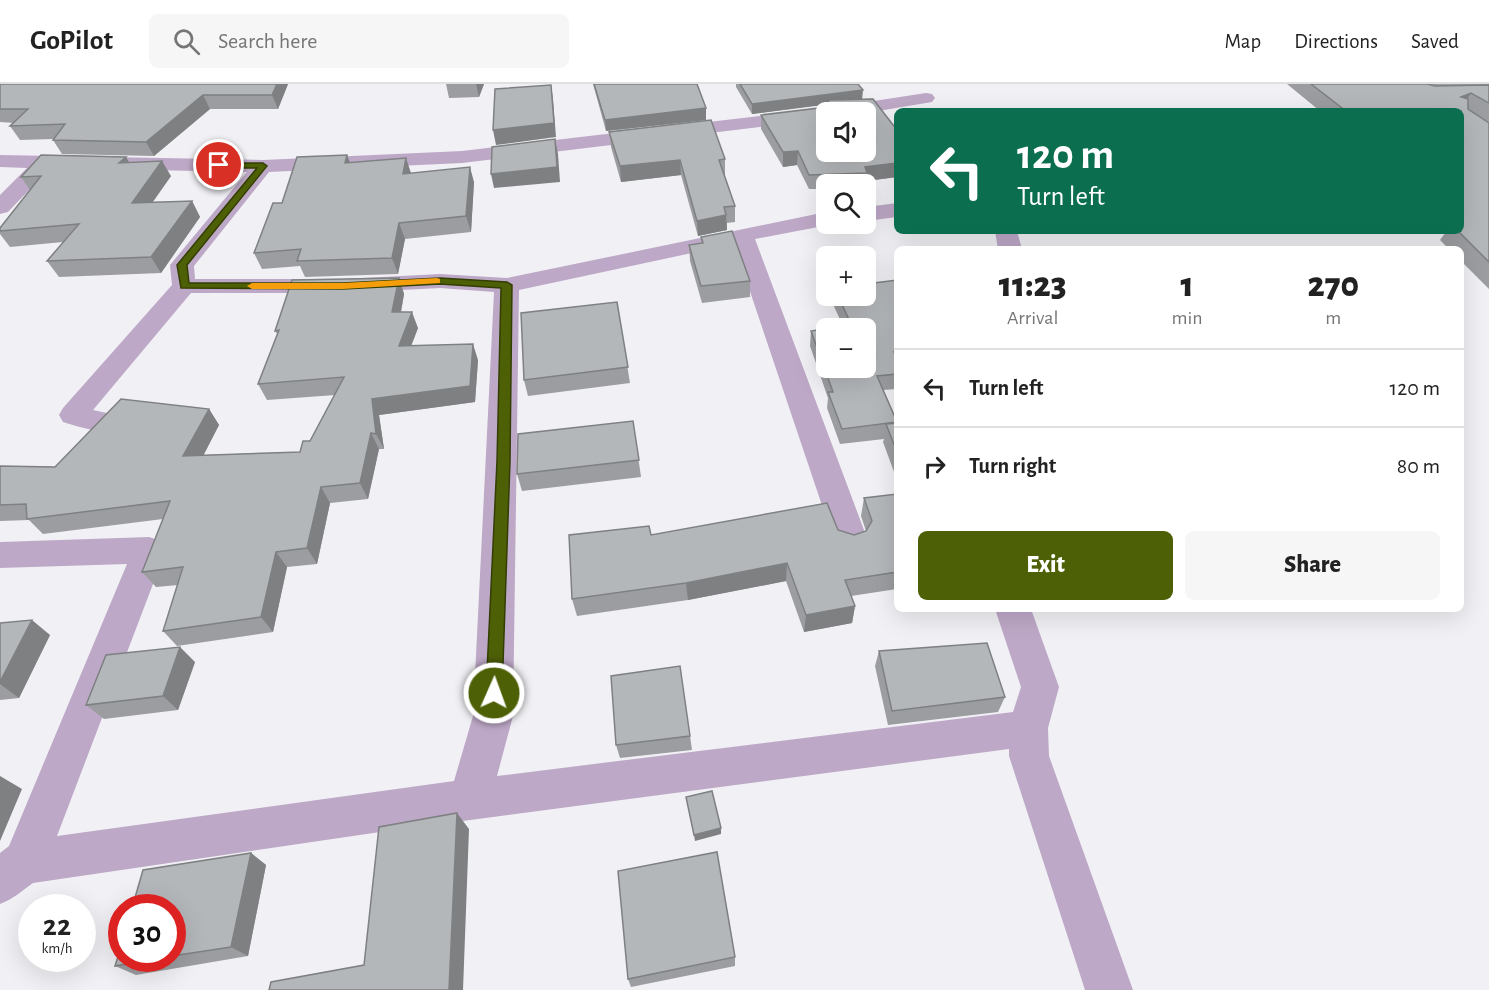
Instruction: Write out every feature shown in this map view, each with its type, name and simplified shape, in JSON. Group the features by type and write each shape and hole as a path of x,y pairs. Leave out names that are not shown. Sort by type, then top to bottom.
{"street":[{"path":"876,106 928,98"},
{"path":"0,161 263,166 462,157 816,114"},
{"path":"0,207 43,163"},
{"path":"105,422 73,415 184,286 182,265 263,166"},
{"path":"876,213 894,210"},
{"path":"184,286 343,286 440,281 507,285 816,221"},
{"path":"742,235 850,538"},
{"path":"470,799 493,716 507,285"},
{"path":"0,555 149,550 12,872"},
{"path":"1014,612 1040,687 1028,728 1029,756 1109,990"},
{"path":"12,872 470,799 1028,728"}],"building":[{"path":"0,84 277,84 272,95 203,95 146,142 53,140 65,124 10,126 28,109 0,109"},
{"path":"594,84 697,84 706,108 605,120"},
{"path":"740,84 858,84 863,90 752,104"},
{"path":"1311,84 1489,85 1489,103 1471,93 1461,97 1468,99 1468,109 1489,123 1489,262 1461,234 1464,234 1464,108 1342,108"},
{"path":"551,85 554,123 493,130 495,89"},
{"path":"873,99 875,102 828,102 829,100"},
{"path":"876,103 894,126 894,163 865,167 867,173 809,175 798,151 783,152 761,115 816,108 816,162 876,162"},
{"path":"711,120 725,159 719,160 735,206 724,207 726,215 697,221 680,160 620,166 609,132"},
{"path":"555,139 557,167 491,174 492,147"},
{"path":"41,155 126,157 119,163 162,161 132,203 192,201 151,257 47,261 79,224 0,231 41,176 21,177"},
{"path":"347,155 345,163 406,158 403,174 470,167 466,216 399,223 392,258 297,261 301,249 254,253 273,203 282,203 297,157"},
{"path":"732,231 750,281 701,286 689,245 703,243 701,237"},
{"path":"399,278 392,312 412,312 399,346 473,344 470,386 372,399 376,434 371,433 360,483 321,487 307,548 276,552 261,617 163,631 183,567 142,572 170,501 27,519 26,504 0,505 0,466 55,467 121,399 209,409 183,456 300,452 303,441 310,441 344,377 258,384 279,330 275,331 292,280"},
{"path":"894,280 894,374 877,376 894,415 894,422 842,429 828,392 833,392 828,378 876,378 876,318 848,318 843,306 876,306 876,283"},
{"path":"617,302 628,367 524,380 521,313"},
{"path":"816,330 816,345 811,331"},
{"path":"633,421 639,460 517,474 518,434"},
{"path":"894,423 894,444 886,424"},
{"path":"894,494 894,572 845,580 855,606 806,615 787,563 686,583 572,599 569,535 649,526 651,535 827,503 838,530 854,535 866,531 872,521 864,498"},
{"path":"32,620 0,682 0,623"},
{"path":"987,643 1005,697 892,711 879,651"},
{"path":"180,647 163,696 86,705 106,655"},
{"path":"680,666 690,736 616,745 611,676"},
{"path":"712,791 721,828 694,835 686,797"},
{"path":"457,813 449,990 269,990 271,982 364,965 379,827"},
{"path":"717,852 735,957 628,979 618,871"},
{"path":"251,853 231,947 186,954 186,894 136,894 143,870"}],"slow traffic":[{"path":"252,286 343,286 437,281"}],"route":[{"path":"219,165 263,166 182,265 184,286 343,286 440,281 507,285 494,693"}]}
